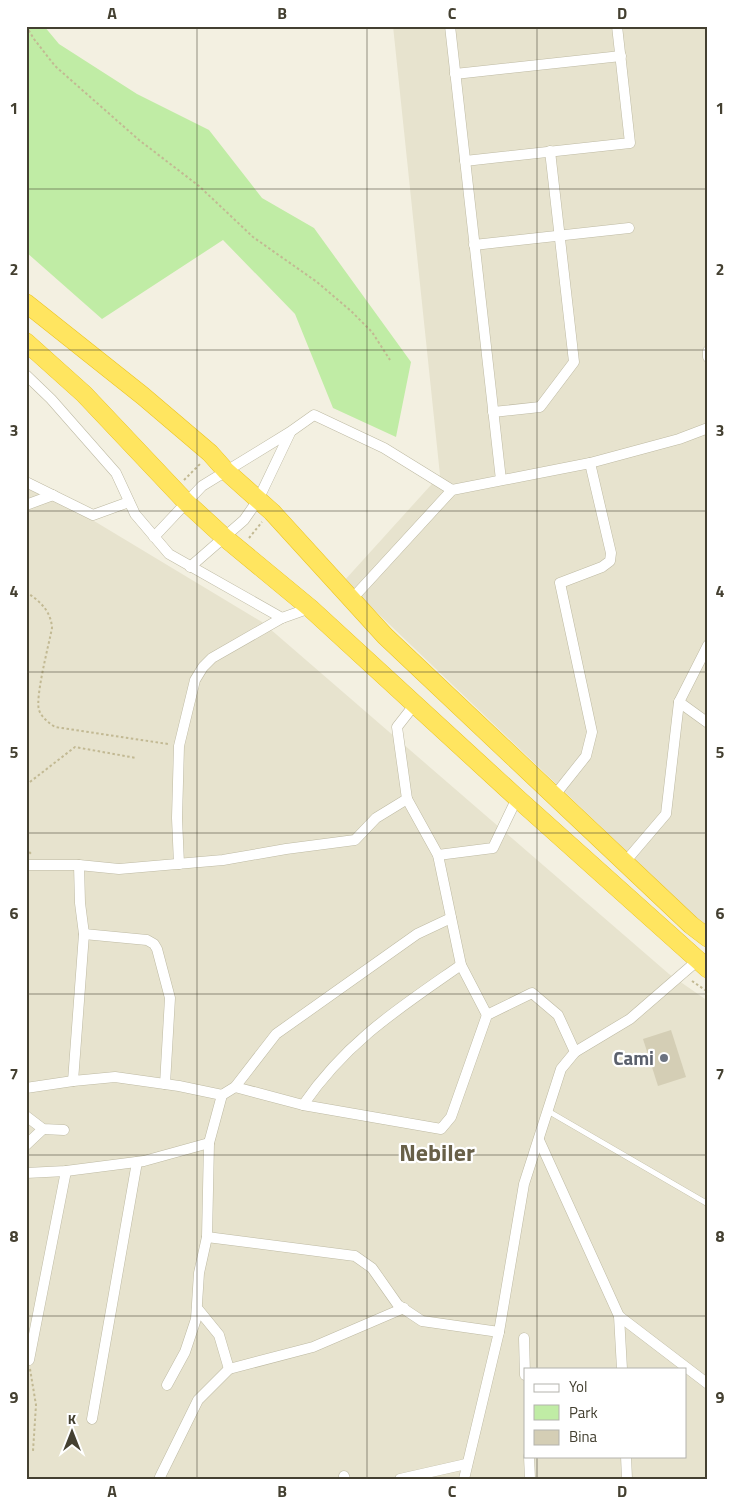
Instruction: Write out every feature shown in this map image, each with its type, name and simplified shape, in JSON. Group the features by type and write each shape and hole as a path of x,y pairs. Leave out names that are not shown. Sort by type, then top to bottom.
{"highway":[{"path":"26,303 143,396 210,453 226,471 272,512 385,636 691,925 708,938"},
{"path":"26,342 84,394 187,503 238,549 310,608 702,965"}],"street":[{"path":"450,26 500,480"},
{"path":"465,161 630,143 617,26"},
{"path":"456,74 621,56"},
{"path":"493,412 540,407 574,362 550,152"},
{"path":"474,245 628,228"},
{"path":"708,351 708,357"},
{"path":"26,375 51,399 116,473 134,514 169,554 282,618"},
{"path":"154,537 202,486 290,432 314,415 384,448 452,490"},
{"path":"351,600 452,490 590,462 679,439 708,428"},
{"path":"190,567 244,520 258,500 290,432"},
{"path":"555,796 586,756 592,732 560,583 602,567 610,561 612,553 590,462"},
{"path":"26,482 93,515 129,502"},
{"path":"26,505 53,495"},
{"path":"179,864 177,818 179,746 195,680 203,667 212,658 282,618 310,608"},
{"path":"625,862 666,814 679,702 708,645"},
{"path":"679,702 708,723"},
{"path":"415,704 397,727 407,799 438,855 461,965 487,1015"},
{"path":"438,855 493,848 517,798"},
{"path":"26,865 79,865 119,869 222,860 355,840 376,818 407,799"},
{"path":"73,1081 84,934 80,904 79,865"},
{"path":"26,1088 116,1077 222,1095 235,1088 276,1034 417,934 451,918"},
{"path":"84,934 147,940 154,944 157,949 170,998 165,1084"},
{"path":"303,1105 323,1078 351,1047 390,1015 461,965"},
{"path":"464,1479 466,1464 499,1332 524,1184 561,1069 575,1052 630,1019 682,974 702,965"},
{"path":"235,1088 303,1105 441,1129 451,1117 487,1015 532,993 558,1015 575,1052"},
{"path":"167,1385 186,1352 196,1319 200,1273 207,1237 209,1143 222,1095"},
{"path":"26,1116 44,1129 64,1130"},
{"path":"26,1146 44,1129"},
{"path":"539,1140 619,1316 622,1368"},
{"path":"26,1173 66,1171 137,1162 209,1143"},
{"path":"92,1419 137,1162"},
{"path":"29,1360 66,1171"},
{"path":"207,1237 355,1256 372,1268 398,1304 422,1321 499,1332"},
{"path":"197,1308 219,1335 229,1369"},
{"path":"160,1477 198,1400 229,1369 314,1347 404,1308"},
{"path":"619,1316 708,1384"},
{"path":"524,1338 525,1368"},
{"path":"529,1458 530,1479"},
{"path":"626,1458 627,1479"},
{"path":"400,1479 466,1464"}],"lane":[{"path":"548,1111 708,1204"}],"path":[{"path":"26,26 34,40 55,66 139,140 199,186 253,237 317,282 351,311 372,332 390,360"},
{"path":"175,490 210,453"},
{"path":"238,549 272,512"},
{"path":"26,592 37,599 46,609 51,620 52,628 38,702 39,709 47,721 55,726 179,746"},
{"path":"26,785 75,747 136,758"},
{"path":"682,974 708,992"},
{"path":"29,1360 36,1406 33,1451"}],"shaded area":[{"path":"393,26 708,26 708,929 344,581 440,475"},
{"path":"26,480 262,622 669,974 708,1001 708,1479 26,1479"}],"green space":[{"path":"26,26 44,26 59,44 137,94 209,130 262,198 314,228 411,362 396,437 333,408 295,314 223,240 102,319 26,252"}],"building":[{"name":"Cami","path":"671,1030 686,1077 658,1086 643,1039"}],"place":[{"name":"Cami","path":"664,1058"}],"district":[{"name":"Nebiler","path":"437,1153"}]}
